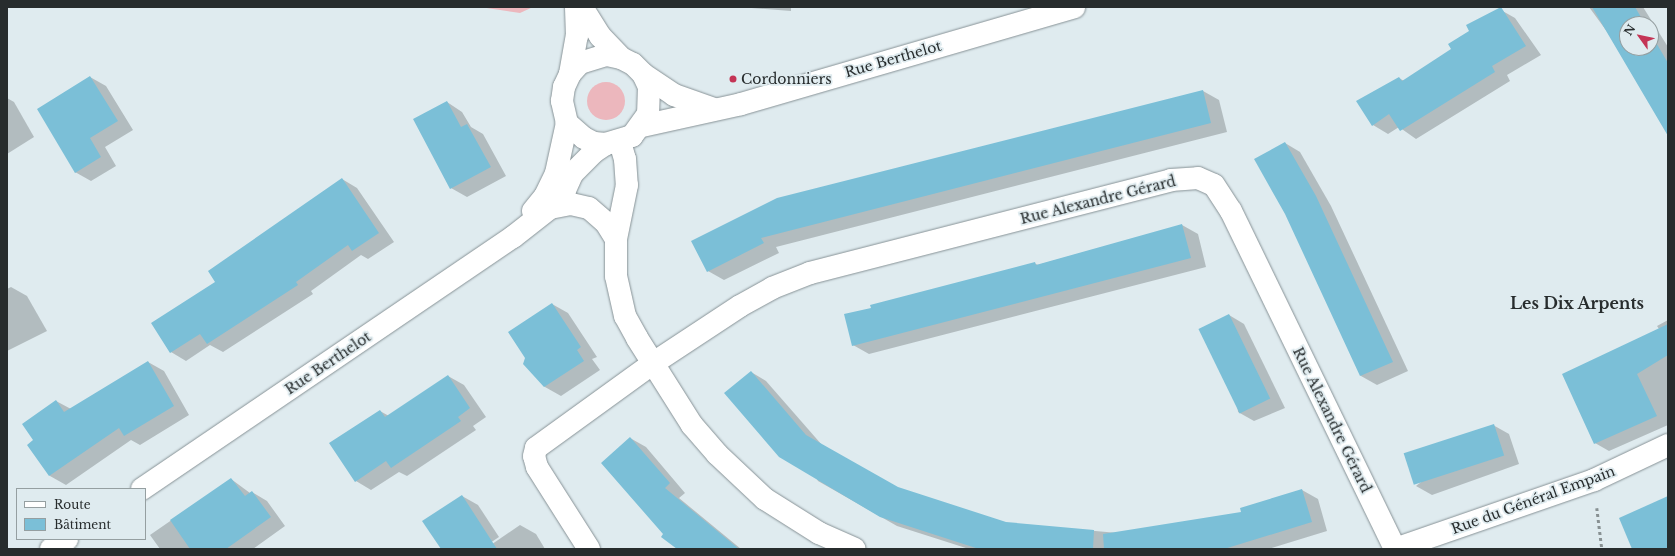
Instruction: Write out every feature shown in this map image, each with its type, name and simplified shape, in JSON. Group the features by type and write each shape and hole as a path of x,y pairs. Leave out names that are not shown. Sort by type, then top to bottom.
{"street":[{"path":"570,74 580,63 607,55 621,58 633,64 642,74 649,87 650,100 648,114 642,126 632,136 613,143 584,138 567,123 562,101 564,87 570,74 577,36 576,7"},
{"path":"582,7 600,36 621,58"},
{"name":"Rue Berthelot","path":"642,126 741,104 1074,7"},
{"path":"642,74 674,95 714,109"},
{"name":"Rue Berthelot","path":"513,237 545,196 556,173 567,123"},
{"path":"613,143 625,159 627,185 616,240 616,276 625,316 652,364 692,425 717,454 765,499 819,533 854,549"},
{"name":"Rue Berthelot","path":"143,488 513,237 550,208 565,190 572,174 594,152 613,143"},
{"name":"Rue Alexandre Gérard","path":"652,364 740,306 772,288 810,273 1171,180 1207,180 1214,185 1231,211 1395,549"},
{"path":"550,208 571,204 589,208 606,223 616,240"},
{"path":"589,549 537,467 534,456 536,448 652,364"},
{"name":"Rue du Général Empain","path":"1395,549 1594,480 1668,445"},
{"path":"51,549 65,540"}],"path":[{"path":"1594,480 1602,549"}],"shaded area":[{"path":"480,7 533,7 520,13"},
{"path":"606,82 616,85 622,91 625,101 622,111 616,117 606,120 596,117 590,111 587,101 590,91 596,85"}],"building":[{"path":"1501,7 1526,46 1492,66 1495,72 1400,131 1389,114 1372,126 1356,101 1399,77 1402,81 1451,49 1448,44 1469,31 1466,25"},
{"path":"1592,7 1635,7 1640,16 1619,16 1619,53"},
{"path":"1659,48 1668,63 1668,136 1621,56 1659,56"},
{"path":"90,76 118,121 90,138 101,157 75,173 37,109"},
{"path":"1203,90 1211,123 761,238 764,243 707,272 691,241 777,198"},
{"path":"447,101 461,127 467,124 491,167 450,189 413,119"},
{"path":"1285,142 1316,196 1393,362 1360,376 1285,214 1254,159"},
{"path":"342,178 379,233 352,251 348,245 296,282 298,285 207,344 200,334 170,353 151,323 215,282 208,271"},
{"path":"1182,224 1191,258 852,346 844,314 871,308 870,305 1035,262 1036,265"},
{"path":"552,303 581,347 577,350 584,361 544,387 523,364 525,358 508,332"},
{"path":"1229,314 1270,398 1240,413 1198,329"},
{"path":"1668,324 1668,355 1637,374 1657,416 1594,444 1562,374"},
{"path":"148,361 174,406 124,436 119,428 49,476 27,445 33,440 22,424 56,400 64,412"},
{"path":"751,371 806,435 898,487 1006,522 1094,530 1093,549 979,549 880,517 779,457 724,393"},
{"path":"448,375 470,408 458,417 461,421 391,468 386,461 355,482 329,443 380,410 385,417"},
{"path":"1494,424 1504,455 1414,485 1404,453"},
{"path":"630,437 670,483 665,488 739,549 677,549 661,537 663,534 601,463"},
{"path":"231,478 245,496 252,491 271,517 226,549 190,549 170,520"},
{"path":"1302,489 1312,522 1224,549 1104,549 1103,534 1241,512 1240,508"},
{"path":"462,495 497,549 441,549 422,521"},
{"path":"1668,496 1668,549 1632,549 1619,518"}],"place":[{"name":"Cordonniers","path":"733,79"}],"district":[{"name":"Les Dix Arpents","path":"1577,303"}]}
